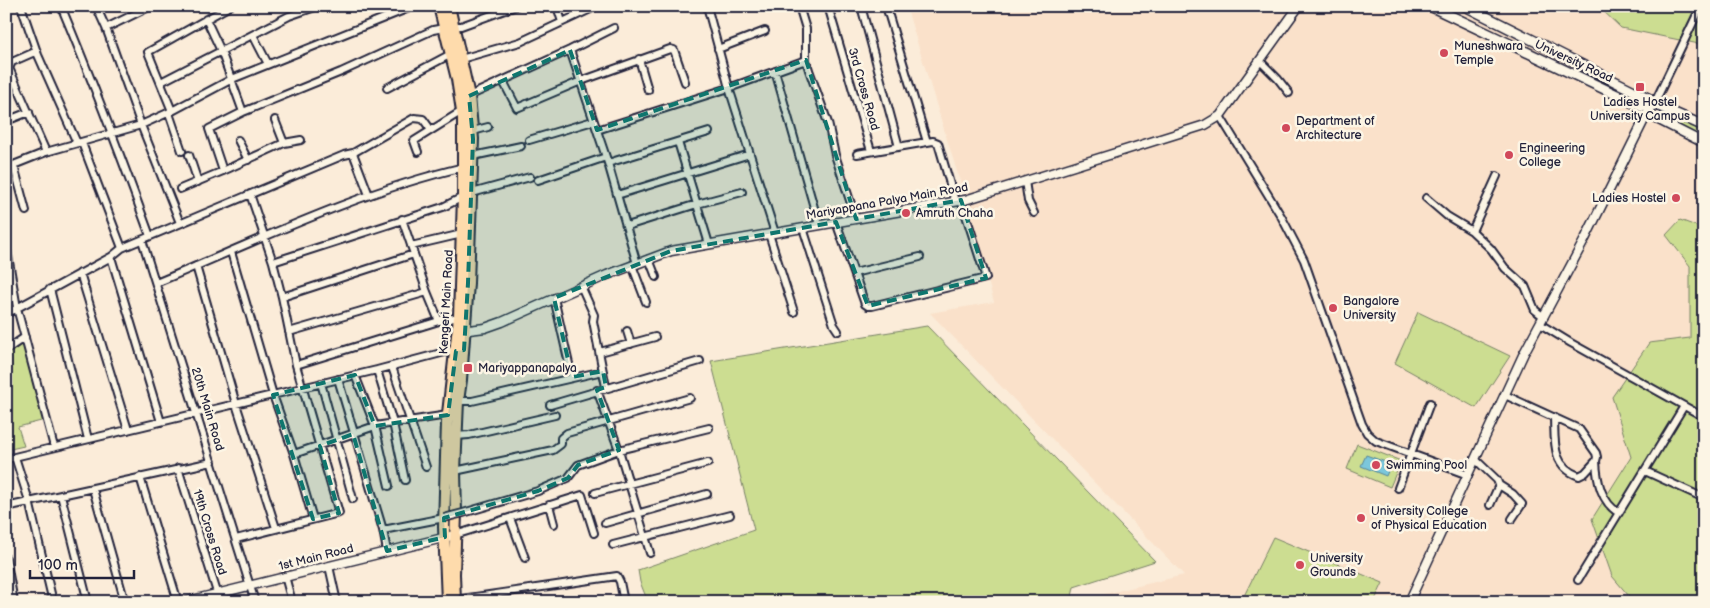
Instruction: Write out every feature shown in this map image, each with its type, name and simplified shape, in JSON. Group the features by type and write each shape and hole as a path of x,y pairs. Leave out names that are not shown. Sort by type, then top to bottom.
{"main road":[{"name":"Kengeri Main Road","path":"439,6 462,59 470,96 473,131 473,156 462,234 459,317 461,331"},
{"name":"Kengeri Main Road","path":"449,6 451,54 462,111 467,195 454,471 456,513 450,536"},
{"name":"University Road","path":"1430,6 1642,107 1654,104"},
{"name":"University Road","path":"1465,6 1648,98 1654,104 1704,126"},
{"name":"Kengeri Main Road","path":"453,601 450,536 444,518 448,415 460,350"}],"street":[{"path":"21,6 37,51 77,143 82,143"},
{"path":"61,6 113,133 150,236"},
{"path":"96,6 180,223"},
{"path":"106,28 151,6"},
{"path":"182,151 161,82 148,52 230,6"},
{"path":"161,82 288,16 318,6"},
{"path":"6,168 46,152 141,125 232,79 414,6"},
{"path":"224,171 209,129 243,112 341,72 433,30 461,26 516,6"},
{"path":"557,6 562,22"},
{"path":"462,59 520,42 597,6"},
{"path":"799,6 806,29 806,60 828,124 835,155 856,219"},
{"name":"3rd Cross Road","path":"828,6 871,151"},
{"path":"861,6 899,147"},
{"path":"886,6 927,142"},
{"name":"Mariyappana Palya Main Road","path":"461,331 485,328 502,322 581,286 671,251 958,201 1206,125 1220,116 1299,6"},
{"path":"1409,602 1505,395 1647,114 1654,104 1701,6"},
{"path":"709,7 718,49 750,154 794,312"},
{"path":"206,19 221,51 243,112"},
{"path":"470,96 614,28"},
{"path":"718,49 765,31"},
{"path":"253,34 268,64"},
{"path":"504,81 517,108 581,81 670,49 674,50 685,82"},
{"path":"570,50 627,226 634,264 646,302"},
{"path":"37,51 12,62 8,68 46,152"},
{"path":"387,88 451,54"},
{"path":"639,59 648,90"},
{"path":"597,130 729,88 806,60"},
{"path":"1260,61 1289,93"},
{"path":"775,71 818,225"},
{"path":"418,152 414,141 462,111"},
{"path":"6,121 29,112"},
{"path":"1647,114 1704,143"},
{"path":"1220,116 1281,216 1304,260 1367,434 1376,441 1468,475"},
{"path":"6,314 110,257 122,248 338,157 353,153 414,118 424,119 431,130"},
{"path":"275,120 284,143"},
{"path":"529,140 593,121"},
{"path":"473,131 488,127"},
{"path":"538,180 709,132"},
{"path":"238,140 248,160"},
{"path":"180,189 284,143 301,140"},
{"path":"678,142 709,244"},
{"path":"836,222 865,304 868,306 986,278 938,143 927,142 857,154"},
{"path":"82,143 122,248"},
{"path":"473,156 521,146"},
{"path":"353,153 369,195"},
{"path":"617,195 750,154"},
{"path":"189,155 198,182"},
{"path":"14,166 26,211"},
{"path":"156,283 265,236 369,195 433,174 464,167"},
{"path":"1472,231 1497,176"},
{"path":"273,262 443,207 467,195 530,177"},
{"path":"1025,182 1028,201 1034,213"},
{"path":"627,226 742,192"},
{"path":"236,539 339,513 296,365 273,262 250,194"},
{"path":"1426,198 1447,216 1472,231 1491,249 1506,268 1526,286 1535,310 1542,321 1571,344 1704,417"},
{"path":"402,219 439,321"},
{"path":"803,228 834,325 838,331"},
{"path":"411,246 462,234"},
{"name":"20th Main Road","path":"142,240 256,602"},
{"path":"6,244 17,308 54,447"},
{"path":"231,252 273,394 294,454 313,519"},
{"path":"282,297 414,254"},
{"path":"854,273 920,256"},
{"path":"110,257 161,422"},
{"path":"649,259 656,277"},
{"path":"196,266 236,404 276,528"},
{"path":"80,273 128,430"},
{"path":"581,286 594,315 593,321 606,387"},
{"path":"50,289 88,439"},
{"path":"289,332 427,292"},
{"path":"554,298 572,377"},
{"path":"296,365 439,321 459,317"},
{"path":"627,331 631,344"},
{"path":"6,350 25,337"},
{"path":"600,352 655,337"},
{"path":"6,459 392,367 445,352 460,350"},
{"path":"550,405 606,387 700,361"},
{"path":"392,367 426,467"},
{"path":"377,370 405,480"},
{"path":"458,401 472,401 603,371"},
{"path":"355,375 375,426 389,486"},
{"path":"338,380 388,551"},
{"path":"321,384 353,499"},
{"path":"597,390 619,450 650,553"},
{"path":"1505,395 1579,429 1596,453 1596,477 1604,497 1612,509 1619,513"},
{"path":"454,471 553,450 561,444 561,438 567,433 690,398"},
{"path":"1398,488 1430,403"},
{"path":"1578,580 1684,406"},
{"path":"294,454 375,426 448,415"},
{"path":"456,436 555,415"},
{"path":"1554,417 1555,452 1561,463 1574,474 1580,476 1596,461"},
{"path":"383,530 444,518 538,491 568,478 578,465 619,450 709,428"},
{"path":"14,457 28,501 53,602"},
{"path":"1475,459 1497,480 1499,485 1513,494 1522,504 1512,519"},
{"path":"6,507 212,462"},
{"path":"595,493 708,463"},
{"name":"19th Cross Road","path":"178,468 220,602"},
{"path":"1645,471 1704,498"},
{"path":"140,477 178,602"},
{"path":"1490,504 1499,485"},
{"path":"93,489 125,602"},
{"path":"450,536 582,494 594,533"},
{"path":"605,523 707,494"},
{"path":"62,495 88,602"},
{"path":"549,505 554,524"},
{"path":"613,544 730,515"},
{"path":"510,518 525,558"},
{"name":"1st Main Road","path":"184,602 450,536"},
{"path":"6,558 14,602"},
{"path":"329,566 337,602"},
{"path":"285,576 292,602"},
{"path":"453,601 617,576 624,602"}],"highlighted area":[{"path":"570,50 597,130 806,60 856,219 961,200 986,278 868,306 836,222 671,251 554,298 572,377 603,371 606,387 597,390 619,450 578,465 568,478 538,491 444,518 445,537 387,551 353,434 320,446 339,513 313,519 273,395 355,375 375,426 448,415 456,351 464,350 468,283 473,139 469,96"}],"shaded area":[{"name":"Bangalore University","path":"906,6 1704,6 1704,602 1080,602 1080,600 1184,575 930,313 994,302 962,188"}],"green space":[{"path":"1598,6 1704,6 1704,45 1621,28"},
{"path":"1665,113 1704,130 1704,139 1662,119"},
{"path":"1680,220 1704,229 1704,602 1634,602 1612,576 1592,519 1631,457 1612,397 1649,343 1690,338 1690,266 1666,235"},
{"path":"1418,312 1510,356 1476,408 1395,363"},
{"path":"927,326 1155,561 1074,587 1071,602 648,602 640,582 638,570 754,530 711,361"},
{"path":"23,343 45,420 18,427 24,446 6,450 6,354"},
{"path":"1357,444 1401,461 1390,487 1347,469"},
{"name":"University Grounds","path":"1273,537 1383,583 1374,602 1241,602"}],"water":[{"name":"Swimming Pool","path":"1366,455 1391,464 1386,476 1361,466"}],"place":[{"name":"Muneshwara Temple","path":"1444,53"},
{"name":"Ladies Hostel University Campus","path":"1640,87"},
{"name":"Department of Architecture","path":"1286,128"},
{"name":"Engineering College","path":"1509,155"},
{"name":"Ladies Hostel","path":"1676,198"},
{"name":"Amruth Chaha","path":"906,213"},
{"name":"Bangalore University","path":"1333,308"},
{"name":"Mariyappanapalya","path":"468,368"},
{"name":"Swimming Pool","path":"1376,465"},
{"name":"University College of Physical Education","path":"1361,518"},
{"name":"University Grounds","path":"1300,565"}]}
